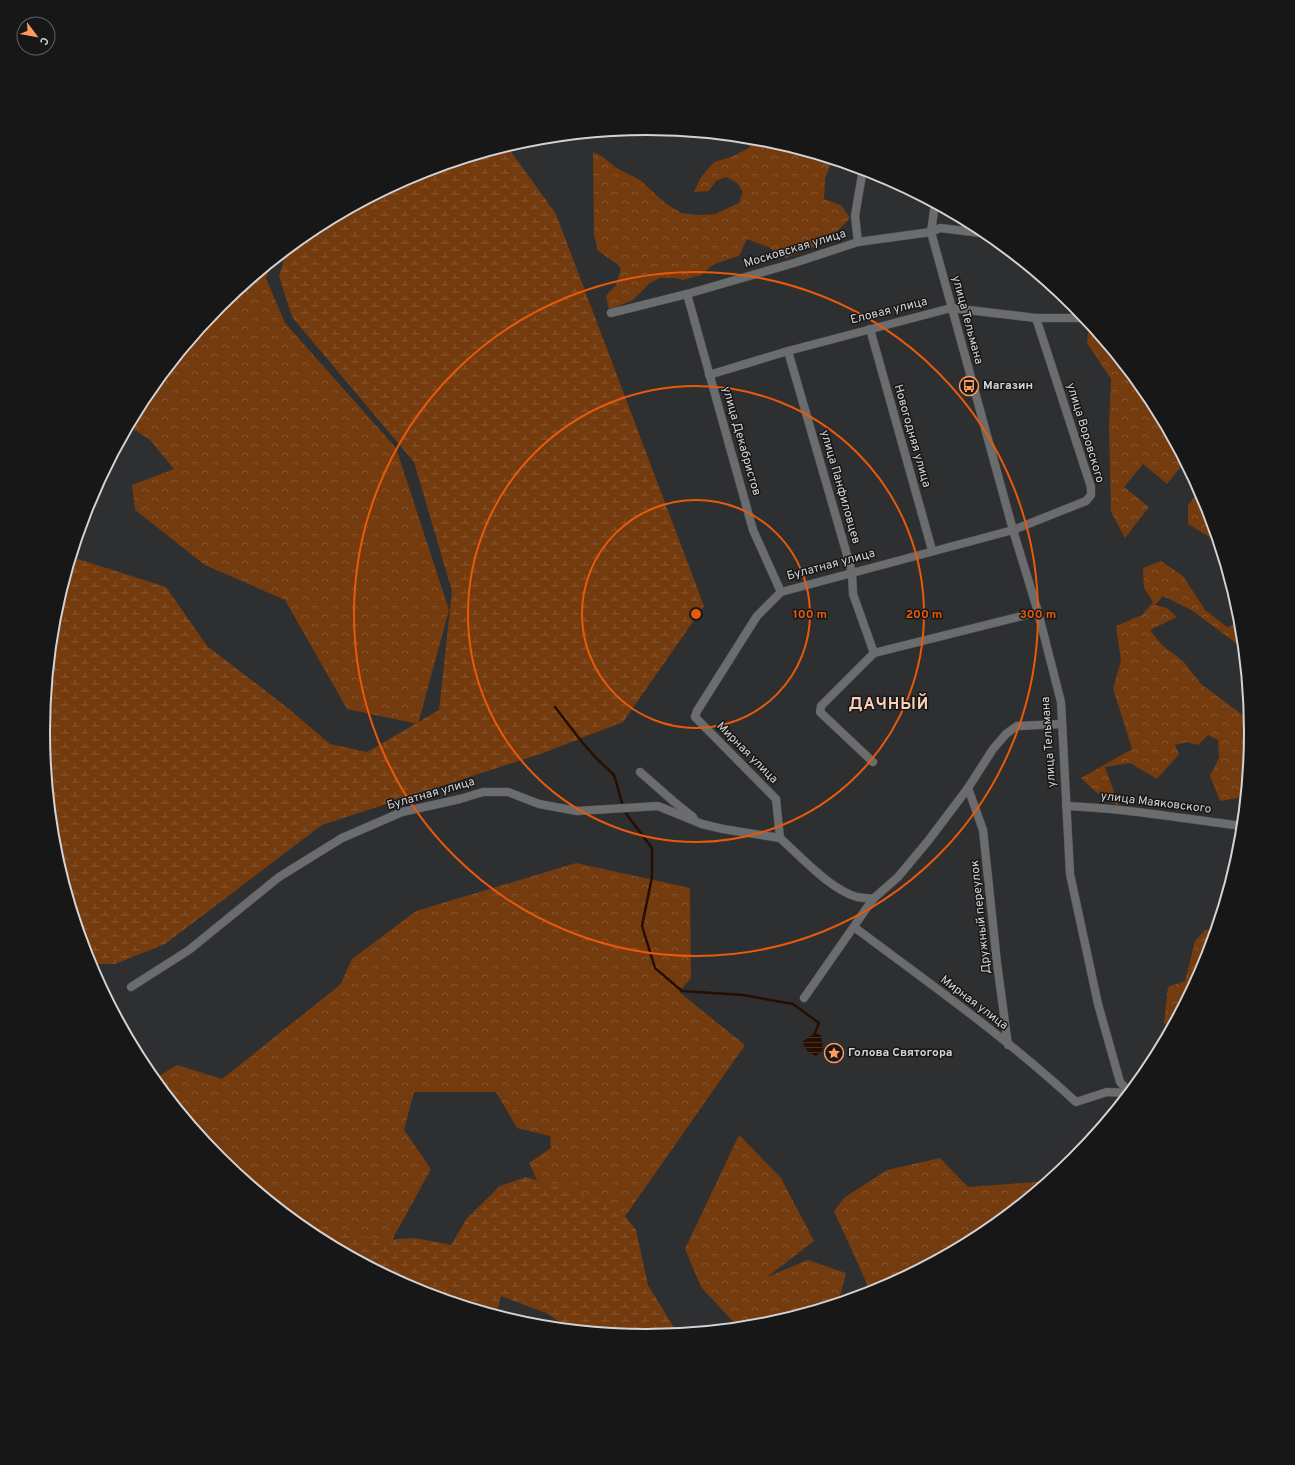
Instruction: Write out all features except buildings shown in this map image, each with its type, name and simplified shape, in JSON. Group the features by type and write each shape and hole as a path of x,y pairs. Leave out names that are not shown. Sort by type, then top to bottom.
{"street":[{"path":"858,242 855,216 862,175"},
{"name":"улица Тельмана","path":"934,209 931,232 1013,530 1038,612 1061,702 1070,874 1098,1004 1120,1082 1127,1089"},
{"name":"Московская улица","path":"611,313 687,294 794,263 858,242 931,232 940,228 973,232"},
{"name":"улица Декабристов","path":"687,294 753,530 781,592"},
{"name":"Еловая улица","path":"709,375 788,351 951,308 1036,318 1077,318"},
{"name":"улица Воровского","path":"1013,530 1086,501 1091,495 1091,487 1036,318"},
{"name":"Новогодняя улица","path":"870,329 932,550"},
{"name":"улица Панфиловцев","path":"788,351 852,572 853,594 874,653"},
{"name":"Булатная улица","path":"695,717 697,711 757,616 781,592 932,550 1013,530"},
{"path":"873,762 820,712 821,706 874,653 1038,612"},
{"name":"Мирная улица","path":"695,717 776,799 780,838"},
{"path":"804,998 873,899 898,877 968,788 993,749 1006,734 1017,726 1062,724"},
{"path":"640,772 672,802 702,824"},
{"name":"Дружный переулок","path":"968,788 983,830 997,963 1008,1045"},
{"name":"Булатная улица","path":"131,987 190,950 279,877 342,838 402,812 460,799 483,792 508,792 539,804 578,811 658,806 702,824 723,829 780,838"},
{"name":"улица Маяковского","path":"1066,806 1140,812 1238,825"},
{"path":"780,838 824,878 839,889 857,897 873,899"},
{"name":"Мирная улица","path":"854,927 1008,1045 1076,1102 1107,1092 1124,1093"}],"green space":[{"path":"750,144 764,146 802,155 831,164 825,179 824,199 841,205 850,218 828,241 785,258 768,247 747,239 739,256 714,264 701,275 683,280 675,278 660,278 650,283 633,300 609,310 606,296 616,285 621,269 617,264 598,251 594,235 593,152 603,157 615,167 640,180 664,202 681,213 699,215 715,214 739,203 743,192 737,183 726,177 716,181 709,191 694,192 701,177 714,162 731,157 749,148"},
{"path":"510,151 556,214 704,606 623,722 543,753 322,825 165,944 115,964 96,964 70,887 61,849 51,772 51,693 55,655 61,616 70,578 75,563 78,559 166,587 207,646 289,709 330,744 367,752 439,710 452,591 414,462 292,317 279,276 285,258 349,215 419,180 455,167"},
{"path":"268,271 266,278 285,323 396,448 449,610 418,724 347,709 285,600 205,565 135,510 132,485 174,469 150,440 133,429 173,369 225,310"},
{"path":"1089,330 1122,369 1144,401 1165,434 1182,466 1167,484 1143,464 1124,487 1149,507 1125,538 1111,512 1109,425 1111,379 1087,343"},
{"path":"1196,495 1213,539 1188,524 1188,505"},
{"path":"1161,561 1183,576 1205,610 1227,627 1235,625 1238,644 1193,611 1163,596 1155,605 1167,608 1177,617 1150,630 1162,645 1183,661 1201,684 1245,716 1244,772 1242,793 1238,798 1220,801 1210,776 1219,758 1218,740 1208,735 1198,745 1187,742 1175,745 1179,754 1157,779 1130,763 1105,767 1119,806 1096,792 1081,778 1132,749 1113,688 1121,661 1116,626 1142,615 1153,602 1144,588 1143,568"},
{"path":"576,863 690,888 691,978 679,992 745,1045 605,1245 585,1197 537,1180 529,1163 551,1148 550,1136 517,1128 496,1092 414,1092 404,1130 431,1169 387,1249 331,1239 284,1207 225,1155 173,1096 159,1076 177,1065 222,1079 340,985 352,959 416,911"},
{"path":"1205,930 1211,930 1200,961 1167,1026 1164,1023 1168,987 1185,981 1195,941"},
{"path":"739,1135 781,1178 814,1241 767,1277 808,1260 846,1273 839,1298 802,1310 764,1319 735,1323 701,1287 685,1249"},
{"path":"940,1158 968,1187 1041,1182 1011,1207 946,1250 912,1268 866,1289 867,1284 834,1211 844,1198 887,1170"},
{"path":"526,1177 596,1199 622,1212 636,1230 648,1285 675,1329 608,1329 563,1324 546,1313 501,1296 497,1311 493,1310 419,1285 349,1250 316,1229 381,1240 415,1238 451,1245 467,1218 500,1186"}],"shaded area":[{"path":"815,1033 821,1035 823,1050 816,1056 808,1052 802,1042"}],"waterway":[{"path":"555,707 582,742 614,775 623,806"},
{"path":"625,811 652,848 652,877 642,926 655,968 682,991 743,995 793,1004 819,1023 815,1033"}],"place":[{"name":"Магазин","path":"969,386"},
{"name":"Голова Святогора","path":"834,1053"}],"district":[{"name":"ДАЧНЫЙ","path":"889,705"}]}
